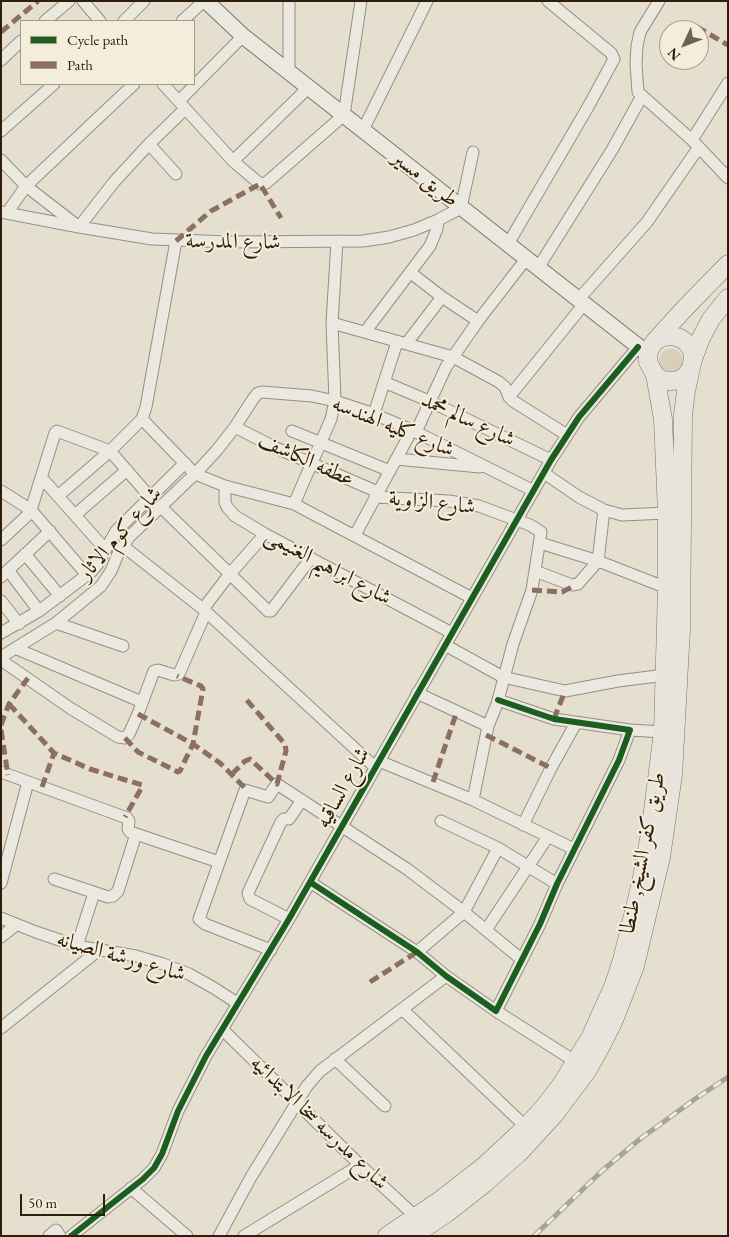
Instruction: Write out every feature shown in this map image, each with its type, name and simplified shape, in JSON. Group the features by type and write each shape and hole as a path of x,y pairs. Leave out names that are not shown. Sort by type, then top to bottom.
{"main road":[{"path":"647,347 728,264"},
{"name":"طريق كفر الشيخ, طنطا","path":"413,1236 447,1213 484,1184 520,1152 554,1115 587,1071 601,1046 618,1011 635,966 661,857 673,775 681,630 683,415 686,391 692,363 701,338 711,319 728,298"},
{"path":"672,336 680,338 687,343 692,350 692,363 686,375 679,380 671,381 662,380 655,375 650,369 647,347 663,337 672,336"},
{"name":"طريق كفر الشيخ, طنطا","path":"387,1236 416,1217 484,1166 526,1128 561,1085 576,1062 602,1013 622,960 641,883 650,834 663,732 667,513 663,418 655,375"}],"street":[{"path":"46,20 69,1"},
{"path":"83,1 99,20"},
{"path":"125,20 144,1"},
{"path":"183,20 205,1"},
{"name":"طريق مسير","path":"205,1 243,36 526,259 581,302 647,347"},
{"path":"289,1 289,72"},
{"path":"164,85 233,161 260,184 266,183 344,114 361,1"},
{"path":"363,130 427,1"},
{"path":"508,244 614,59 611,53 548,1"},
{"path":"659,1 640,32 636,64 637,87 642,96 696,144 728,178"},
{"path":"1,160 26,186 78,228 114,182 243,36"},
{"path":"1,60 20,43"},
{"path":"509,397 581,302 647,222 724,101 728,83"},
{"path":"1,131 53,85"},
{"path":"4,213 26,186 133,85"},
{"path":"233,161 310,87"},
{"path":"538,268 612,150 642,96"},
{"path":"149,144 176,174"},
{"path":"461,208 473,152"},
{"name":"شارع المدرسة","path":"4,213 128,236 176,241 256,243 363,241 389,237 414,230 461,208"},
{"path":"365,332 430,246 437,229 438,220"},
{"path":"58,496 110,451 142,419 146,407 176,241"},
{"path":"294,504 321,442 335,401 332,323 337,241"},
{"path":"355,535 396,459 414,431 444,371 478,321 526,259"},
{"path":"411,273 478,321"},
{"path":"374,414 384,382 402,343 442,297"},
{"path":"332,323 453,357 500,382 509,397 567,435"},
{"name":"شارع الساقيه","path":"71,1236 148,1173 162,1154 191,1083 237,1003 289,919 544,473 579,417 647,347"},
{"name":"شارع سالم محمد","path":"384,382 552,460"},
{"name":"شارع كليه الهندسه","path":"195,474 235,427 255,396 262,392 289,393 335,401 374,414 414,431 534,491"},
{"path":"142,419 195,474 225,486 294,504 472,598"},
{"name":"عطفه الكاشف","path":"235,427 377,495"},
{"path":"1,540 25,519 31,510 57,431 110,451 150,497"},
{"path":"292,431 390,471"},
{"path":"396,459 487,467"},
{"name":"شارع كوم الاثار","path":"1,633 39,611 87,576 97,565 116,531 184,463"},
{"path":"75,515 127,470"},
{"path":"544,473 579,497 604,510 622,515 667,513"},
{"name":"شارع كوم الاثار","path":"1,658 56,623 101,586 111,571 123,546 136,530 195,474"},
{"path":"41,477 105,549"},
{"name":"شارع ابراهيم الغنيمى","path":"225,486 225,502 230,512 265,534 452,633"},
{"path":"1,490 31,510 87,576"},
{"name":"شارع الزاوية","path":"377,495 404,500 449,500 479,506 541,531 540,543"},
{"path":"160,507 265,610 271,611 311,558"},
{"path":"535,571 575,585 579,583 598,561 604,510"},
{"path":"39,611 5,573 50,531"},
{"path":"1,658 70,708 121,738 125,738 129,734 154,670 174,675 179,674 205,611 230,575 265,534"},
{"path":"473,800 488,726 498,700 513,644 532,590 540,543 598,561 667,588"},
{"path":"123,546 205,611 377,764 473,800 547,838 574,849"},
{"path":"25,554 60,596"},
{"path":"1,600 19,624"},
{"path":"56,623 123,646"},
{"path":"445,645 504,677 566,691 618,681 665,675"},
{"path":"17,649 142,702"},
{"path":"417,693 488,726"},
{"path":"498,700 542,715 576,723 663,732"},
{"path":"523,825 576,723"},
{"path":"496,1011 619,760 630,730"},
{"path":"1,772 125,817 129,821 128,831 219,862"},
{"path":"1,883 28,782"},
{"path":"271,950 201,922 199,919 245,789 268,798 277,784 407,869 464,912 521,959"},
{"path":"289,919 250,899 248,893 281,822 284,819 289,820 302,800"},
{"path":"441,821 498,848 557,884"},
{"path":"54,879 108,897 116,894 136,834"},
{"path":"486,930 547,838"},
{"path":"417,952 464,912 498,848"},
{"path":"310,882 417,952 446,976 496,1011 576,1062"},
{"path":"77,946 94,893"},
{"name":"شارع ورشة الصيانه","path":"1,918 77,946 136,956 163,964 197,979 237,1003"},
{"path":"1,937 16,924"},
{"path":"1,1028 100,950"},
{"path":"219,1236 250,1177 296,1102 320,1071 446,976"},
{"path":"402,1009 526,1128"},
{"name":"شارع مدرسه سخا الابتدائيه","path":"222,1030 416,1217"},
{"path":"335,1059 385,1106"},
{"path":"244,1236 360,1165"},
{"path":"131,1188 188,1236"}],"shaded area":[{"path":"666,349 676,349 683,356 683,366 676,373 666,373 659,366 659,356"}],"railway":[{"path":"534,1236 603,1170 640,1139 728,1077"}],"marked path":[{"path":"1,32 38,1"},
{"path":"709,34 728,45"},
{"path":"176,241 211,211 260,184 281,218"},
{"path":"532,590 562,592 574,586"},
{"path":"125,738 138,752 178,772 180,771 193,744 203,689 201,686 177,676"},
{"path":"1,725 9,704 28,678"},
{"path":"554,719 565,691"},
{"path":"232,774 245,761 250,759 277,784 286,751 285,744 244,697"},
{"path":"9,704 54,753 90,769 142,785 125,817"},
{"path":"433,782 457,711"},
{"path":"138,714 193,744 220,763 246,789"},
{"path":"1,730 8,775"},
{"path":"486,735 551,768"},
{"path":"42,787 54,753"},
{"path":"370,982 417,952"}],"cycle path":[{"path":"71,1236 143,1179 154,1168 162,1154 178,1111 206,1056 289,919 551,460 579,417 638,347"},
{"path":"310,882 417,952 446,976 496,1011 619,760 630,730 554,719 498,700"}]}
